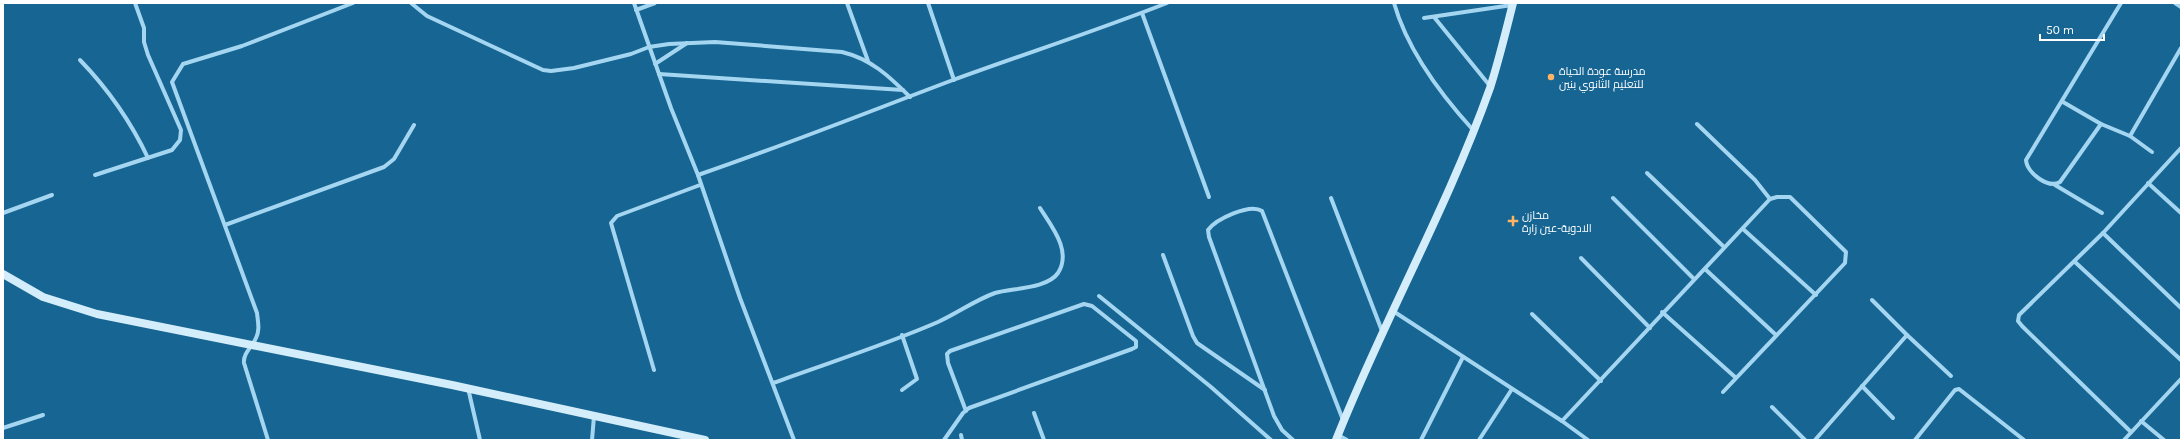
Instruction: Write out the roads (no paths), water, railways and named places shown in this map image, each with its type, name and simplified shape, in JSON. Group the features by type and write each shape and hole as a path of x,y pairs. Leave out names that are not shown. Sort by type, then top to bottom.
{"main road":[{"path":"1337,437 1343,420 1474,131 1490,86 1512,4"},
{"path":"3,274 43,297 97,314 251,346 468,388 705,440"}],"street":[{"path":"95,175 172,150 180,140 181,130 148,55 144,42 144,28 135,3"},
{"path":"268,440 244,364 244,357 256,339 259,330 257,313 172,85 172,80 180,66 242,46 353,3"},
{"path":"410,3 427,16 542,70 574,68 631,54 649,47 715,42 842,52 868,61 887,74 910,97"},
{"path":"634,3 655,64 698,176 737,291 794,440"},
{"path":"636,10 654,3"},
{"path":"847,3 868,61"},
{"path":"928,3 954,80"},
{"path":"698,176 788,144 954,80 1078,38 1167,3"},
{"path":"1394,3 1410,44 1425,68 1474,131"},
{"path":"2102,214 2055,185 2031,173 2027,167 2026,160 2063,102 2121,3"},
{"path":"2175,3 2181,6"},
{"path":"1424,18 1512,4"},
{"path":"1142,13 1209,197"},
{"path":"1434,17 1490,86"},
{"path":"655,64 688,43"},
{"path":"2130,136 2181,48"},
{"path":"80,60 101,83 126,115 148,158"},
{"path":"659,74 903,90"},
{"path":"2063,102 2101,124 2130,136 2152,152"},
{"path":"1697,124 1755,180 1770,199"},
{"path":"2055,185 2060,182 2101,124"},
{"path":"225,225 384,167 394,159 414,125"},
{"path":"2131,432 2018,321 2019,315 2022,310 2075,262 2181,148"},
{"path":"1647,173 1724,247"},
{"path":"2148,183 2181,213"},
{"path":"654,370 611,223 617,216 700,185"},
{"path":"3,213 52,195"},
{"path":"1562,421 1650,328 1662,312 1743,229 1770,199 1777,196 1790,197 1846,252 1845,263 1816,295 1735,377 1723,392"},
{"path":"1331,198 1383,331"},
{"path":"1613,198 1694,279"},
{"path":"773,383 939,322 996,293 1020,289 1054,278 1060,270 1064,255 1060,243 1040,208"},
{"path":"1293,440 1282,430 1274,416 1213,248 1208,230 1219,220 1252,208 1258,208 1262,211 1267,220 1343,420"},
{"path":"1743,229 1816,295"},
{"path":"2103,233 2181,308"},
{"path":"1163,255 1193,336 1197,343 1265,390"},
{"path":"1581,258 1650,328"},
{"path":"2075,262 2181,360"},
{"path":"1705,268 1776,335"},
{"path":"1099,296 1211,387 1271,440"},
{"path":"1872,300 1951,376"},
{"path":"944,440 966,411 1037,382 1132,349 1136,347 1136,341 1092,306 1084,304 950,351 947,354 948,363 966,411"},
{"path":"1392,311 1562,421 1588,440"},
{"path":"1662,312 1735,377"},
{"path":"1532,314 1601,381"},
{"path":"1815,440 1907,335"},
{"path":"902,336 917,379 902,390"},
{"path":"1421,440 1463,357"},
{"path":"2124,440 2181,379"},
{"path":"1862,386 1893,418"},
{"path":"468,388 480,440"},
{"path":"1915,440 1955,390 1959,389 2024,440"},
{"path":"1479,440 1512,390"},
{"path":"1772,407 1805,440"},
{"path":"1034,413 1044,440"},
{"path":"3,428 43,415"},
{"path":"592,440 594,416"},
{"path":"2141,422 2164,440"},
{"path":"1337,437 1347,440"}],"place":[{"name":"مدرسة عودة الحياة للتعليم الثانوي بنين","path":"1551,77"},
{"name":"مخازن الادوية-عين زارة","path":"1513,221"}]}
